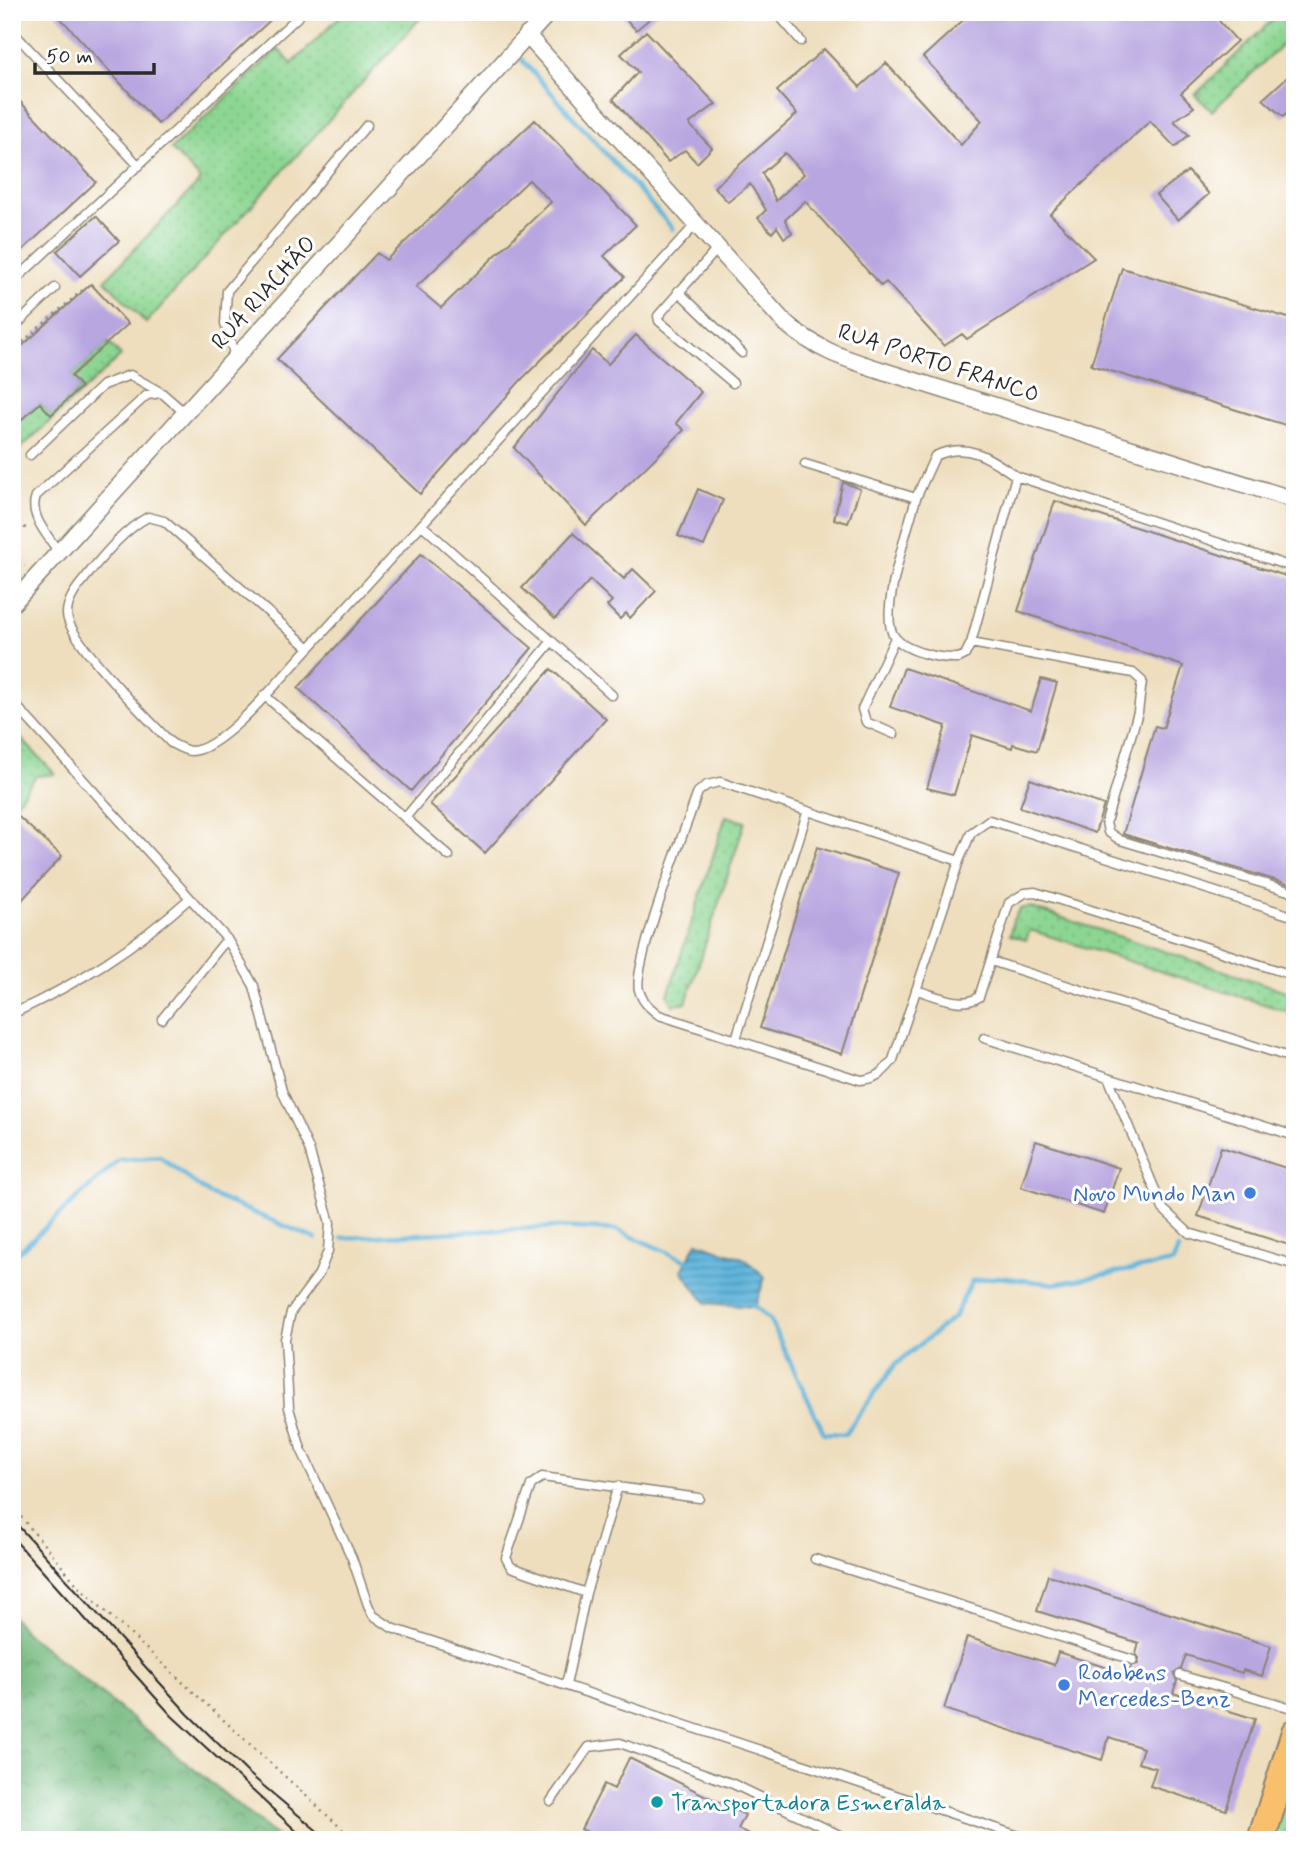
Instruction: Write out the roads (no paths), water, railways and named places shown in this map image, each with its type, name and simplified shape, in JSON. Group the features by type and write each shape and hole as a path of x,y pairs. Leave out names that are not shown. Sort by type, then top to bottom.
{"highway":[{"path":"1261,1840 1295,1732"}],"street":[{"name":"RUA RIACHÃO","path":"15,596 59,553 527,35 543,14"},
{"name":"RUA PORTO FRANCO","path":"527,35 783,321 809,343 834,355 1295,499"}],"lane":[{"path":"12,283 303,12"},
{"path":"776,12 801,41"},
{"path":"12,31 139,166"},
{"path":"235,357 225,323 227,290 368,125"},
{"path":"309,648 164,521 148,517 134,525 103,556 69,599 68,622 75,636 171,743 189,752 204,749 221,738 309,648 697,223"},
{"path":"719,247 660,311 659,321 733,383"},
{"path":"12,329 55,288"},
{"path":"678,291 742,354"},
{"path":"30,455 103,385 116,378 130,375 162,393 185,413"},
{"path":"59,553 35,514 32,506 36,496 137,401 147,395 162,393"},
{"path":"1016,476 971,643 965,655 952,658 912,649 895,638 888,623 891,598 916,498 935,456 947,450 959,449 984,454 1016,476 1295,568"},
{"path":"805,464 916,498"},
{"path":"422,525 612,695"},
{"path":"894,734 866,722 862,709 895,638"},
{"path":"405,818 552,641"},
{"path":"971,643 1133,673 1142,681 1138,712 1107,822 1108,832 1120,840 1295,892"},
{"path":"264,695 449,856"},
{"path":"12,701 227,939 254,985 282,1091 309,1149 330,1223 328,1251 319,1274 291,1312 285,1339 289,1408 302,1449 352,1558 373,1615 392,1628 1003,1835 1031,1840"},
{"path":"959,861 807,813 720,782 707,785 698,792 638,972 639,989 647,1006 659,1015 860,1080 870,1079 884,1072 893,1060 959,861 971,833 989,820 1295,917"},
{"path":"736,1039 807,813"},
{"path":"916,990 951,1000 973,1001 979,997 1009,903 1025,892 1035,891 1295,976"},
{"path":"12,1014 86,976 145,939 190,898"},
{"path":"162,1019 227,939"},
{"path":"990,961 1295,1059"},
{"path":"984,1038 1295,1136"},
{"path":"1108,1077 1163,1209 1176,1224 1189,1233 1295,1265"},
{"path":"586,1592 511,1567 506,1558 531,1485 542,1477 699,1498"},
{"path":"566,1685 586,1592 618,1486"},
{"path":"815,1559 1133,1660"},
{"path":"1180,1675 1295,1709"},
{"path":"551,1801 589,1747 604,1742 620,1743 733,1784 850,1840"}],"water":[{"path":"697,1242 745,1259 765,1277 755,1307 706,1303 682,1271"}],"waterway":[{"path":"522,60 673,229"},
{"path":"12,1258 119,1160 160,1157 209,1194 316,1239"},
{"path":"342,1238 557,1227 617,1230 690,1262"},
{"path":"752,1304 770,1320 824,1433 845,1434 895,1365 954,1317 972,1281 998,1277 1055,1284 1173,1262 1178,1249"}],"tram line":[{"path":"12,1519 188,1714 247,1772 328,1840"},
{"path":"12,1537 172,1716 306,1840"}],"place":[{"name":"Novo Mundo Man","path":"1250,1193"},
{"name":"Rodobens Mercedes-Benz","path":"1064,1685"},
{"name":"Transportadora Esmeralda","path":"657,1802"}]}
